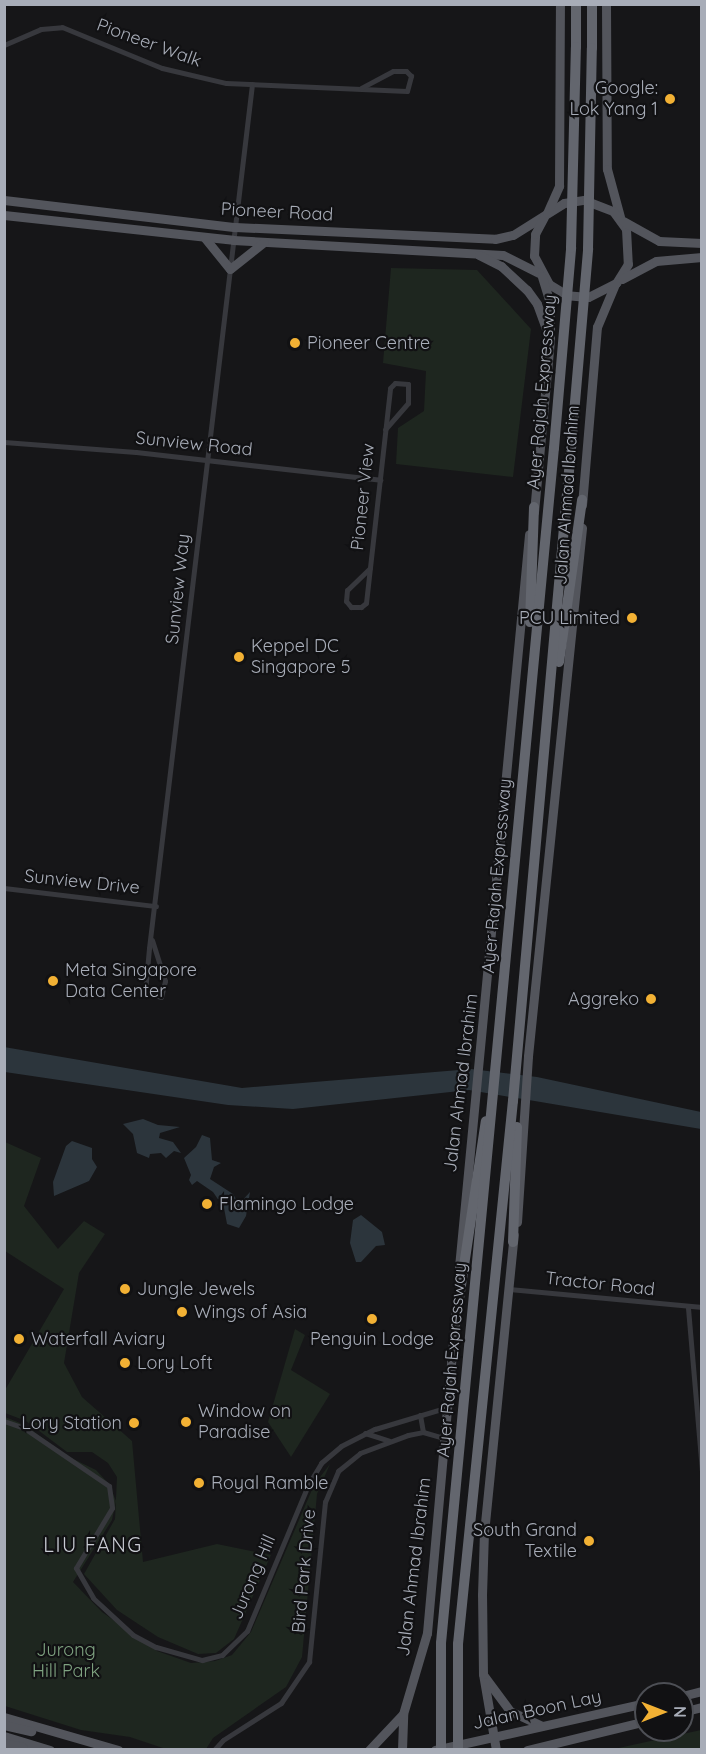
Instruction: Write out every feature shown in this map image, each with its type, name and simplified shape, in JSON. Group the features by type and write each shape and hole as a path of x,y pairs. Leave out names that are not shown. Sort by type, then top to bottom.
{"highway":[{"name":"Ayer Rajah Expressway","path":"441,1749 441,1643 567,295 576,4"},
{"name":"Ayer Rajah Expressway","path":"458,1749 458,1644 513,1101 588,249 592,4"},
{"path":"549,701 560,658 582,501"},
{"path":"534,507 530,623 534,636"},
{"path":"513,1101 517,1114 513,1242"},
{"path":"455,1325 481,1134 491,1106"}],"main road":[{"path":"560,4 559,186 533,245 541,275 567,295 588,297 656,261 702,257"},
{"path":"606,4 607,170 630,252 616,283"},
{"name":"Pioneer Road","path":"4,200 235,227 495,239 513,235 545,216"},
{"path":"545,216 564,203 584,200 604,206 621,219 659,241 702,243"},
{"name":"Pioneer Road","path":"4,215 233,240 503,255 541,275"},
{"path":"204,237 230,269 264,242"},
{"path":"474,252 501,266 527,290 537,304 550,340"},
{"name":"Jalan Ahmad Ibrahim","path":"402,1749 403,1714 427,1633 470,1135 503,841 524,568 534,507 550,340 550,303 541,275"},
{"name":"Jalan Ahmad Ibrahim","path":"496,1749 483,1674 484,1533 513,1242 521,1203 528,1056 546,866 581,559 582,501 597,327 616,283"},
{"path":"483,1674 510,1711 542,1726"},
{"name":"Jalan Boon Lay","path":"435,1749 634,1706"},
{"path":"369,1749 403,1714"},
{"path":"4,1717 118,1749"},
{"name":"Jalan Boon Lay","path":"526,1749 545,1747 634,1724"},
{"path":"4,1725 85,1740"},
{"path":"4,1736 50,1749"},
{"path":"4,1743 31,1749"}],"street":[{"name":"Pioneer Walk","path":"4,45 41,29 62,27 162,68 200,78 252,84 407,91 411,76 408,72 394,71 362,88"},
{"path":"233,240 252,84"},
{"name":"Sunview Way","path":"152,940 165,981 161,997 145,992 233,240"},
{"name":"Pioneer View","path":"370,568 347,590 346,601 351,607 361,608 366,603 370,568 380,480 391,386 408,384 408,403 386,429"},
{"name":"Sunview Road","path":"4,442 380,480"},
{"name":"Sunview Drive","path":"4,888 156,906"},
{"name":"Tractor Road","path":"509,1289 688,1308 702,1307"},
{"path":"688,1308 702,1470"},
{"name":"Jurong Hill","path":"4,1421 24,1428 109,1486 112,1508 76,1568 93,1598 133,1635 182,1657 202,1660 222,1655 247,1631 313,1476 331,1454 365,1433 448,1407"},
{"path":"420,1415 423,1431 445,1438"},
{"path":"365,1433 389,1441 386,1425"},
{"name":"Bird Park Drive","path":"214,1749 223,1740 281,1703 302,1677 313,1645 329,1486 348,1460 389,1441 423,1431"}],"green space":[{"path":"391,268 477,270 531,329 513,477 396,464 398,428 424,411 426,371 383,363"},
{"path":"5,1142 41,1158 24,1206 58,1249 84,1221 105,1234 79,1273 64,1363 82,1397 132,1441 143,1562 217,1544 271,1555 234,1639 216,1653 198,1654 158,1637 117,1610 84,1574 115,1519 117,1477 108,1463 92,1452 67,1452 26,1421 5,1413 5,1390 64,1289 5,1251"},
{"path":"295,1329 305,1335 291,1370 330,1394 291,1457 268,1422"},
{"name":"Jurong Hill Park","path":"5,1417 25,1425 67,1456 96,1470 109,1484 116,1501 112,1520 73,1582 102,1612 157,1651 191,1663 215,1661 232,1655 251,1632 314,1485 330,1464 317,1494 302,1657 286,1687 213,1738 206,1749 166,1749 130,1737 81,1730 5,1706"},
{"path":"701,1730 701,1749 614,1749 646,1742 694,1742 694,1732"}],"shaded area":[{"path":"4,1047 242,1088 471,1069 537,1077 701,1112 701,1129 469,1090 293,1109 228,1105 5,1072"},
{"path":"143,1119 158,1125 180,1127 160,1133 159,1138 173,1142 181,1153 174,1151 166,1158 161,1153 150,1154 149,1158 137,1153 133,1134 123,1124"},
{"path":"202,1135 210,1138 212,1160 221,1163 214,1167 210,1179 233,1194 239,1204 250,1192 246,1216 239,1228 227,1224 224,1208 213,1192 197,1181 192,1185 189,1180 191,1175 184,1158 196,1147"},
{"path":"72,1141 92,1148 92,1159 97,1167 89,1181 54,1196 53,1182 66,1146"},
{"path":"361,1215 382,1232 385,1245 376,1246 361,1262 356,1262 350,1243 353,1220"}],"place":[{"name":"Google: Lok Yang 1","path":"670,99"},
{"name":"Pioneer Centre","path":"295,343"},
{"name":"PCU Limited","path":"632,618"},
{"name":"Keppel DC Singapore 5","path":"239,657"},
{"name":"Meta Singapore Data Center","path":"53,981"},
{"name":"Aggreko","path":"651,999"},
{"name":"Flamingo Lodge","path":"207,1204"},
{"name":"Jungle Jewels","path":"125,1289"},
{"name":"Wings of Asia","path":"182,1312"},
{"name":"Penguin Lodge","path":"372,1319"},
{"name":"Waterfall Aviary","path":"19,1339"},
{"name":"Lory Loft","path":"125,1363"},
{"name":"Window on Paradise","path":"186,1422"},
{"name":"Lory Station","path":"134,1423"},
{"name":"Royal Ramble","path":"199,1483"},
{"name":"South Grand Textile","path":"589,1541"}],"district":[{"name":"LIU FANG","path":"93,1544"}]}
